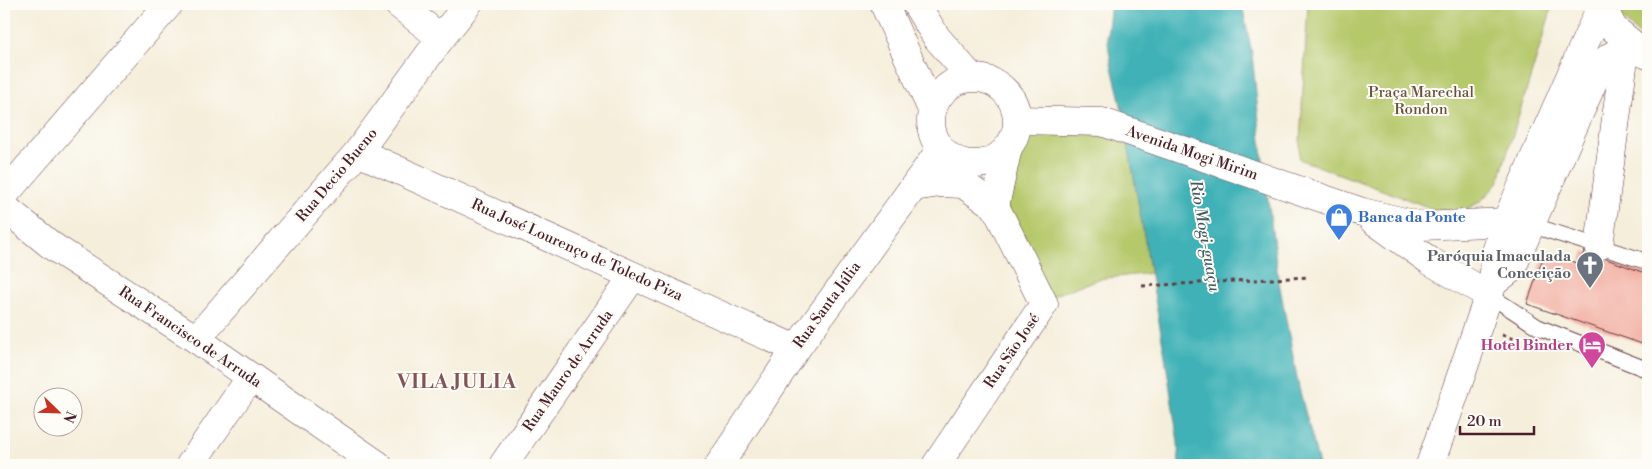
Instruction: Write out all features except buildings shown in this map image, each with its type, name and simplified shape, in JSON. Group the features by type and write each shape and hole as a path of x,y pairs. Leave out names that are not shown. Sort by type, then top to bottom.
{"street":[{"path":"4,195 169,4"},
{"path":"398,4 441,38"},
{"name":"Rua Decio Bueno","path":"196,339 358,152 468,4"},
{"path":"884,4 932,110"},
{"path":"916,4 937,38 971,77"},
{"path":"1601,4 1613,28 1641,51"},
{"path":"1519,223 1601,4"},
{"path":"1430,465 1491,289 1495,255 1519,223 1600,66 1613,55 1641,51"},
{"path":"1599,246 1641,51"},
{"path":"995,206 1008,148 1015,135 1018,120 1015,106 1008,94 998,84 985,78 971,77 958,80 946,88 937,98 932,110 931,124 934,137 941,149 953,158 967,164 982,164 996,158 1008,148"},
{"name":"Avenida Mogi Mirim","path":"1018,120 1102,122 1362,212 1422,226 1519,223"},
{"name":"Rua Santa Júlia","path":"719,465 796,349 941,149"},
{"name":"Rua José Lourenço de Toledo Piza","path":"358,152 796,349"},
{"name":"Rua São José","path":"914,187 940,182 963,184 995,206 1044,304 936,465"},
{"name":"Rua Francisco de Arruda","path":"4,207 52,246 196,339 378,465"},
{"name":"Avenida Mogi Mirim","path":"1362,212 1430,261 1491,289"},
{"name":"Rua Mauro de Arruda","path":"503,465 633,276"},
{"path":"190,465 251,377"}],"lane":[{"path":"1519,223 1648,262"},
{"path":"1491,289 1538,327 1648,370"}],"path":[{"path":"1142,286 1309,278"}],"green space":[{"name":"Praça Marechal Rondon","path":"1308,4 1553,4 1498,183 1480,202 1452,216 1299,159"},
{"path":"1607,4 1648,4 1648,44"},
{"path":"1031,131 1127,138 1151,273 1098,279 1047,298 1003,205 1016,148 1025,135"}],"water":[{"name":"Rio Mogi-guaçu","path":"1111,4 1242,4 1252,54 1278,277 1299,388 1319,465 1179,465 1178,442 1165,356 1107,36"}],"place":[{"name":"Banca da Ponte","path":"1339,241"},
{"name":"Paróquia Imaculada Conceição","path":"1590,289"},
{"name":"Hotel Binder","path":"1592,369"}],"district":[{"name":"VILA JULIA","path":"457,382"}]}
